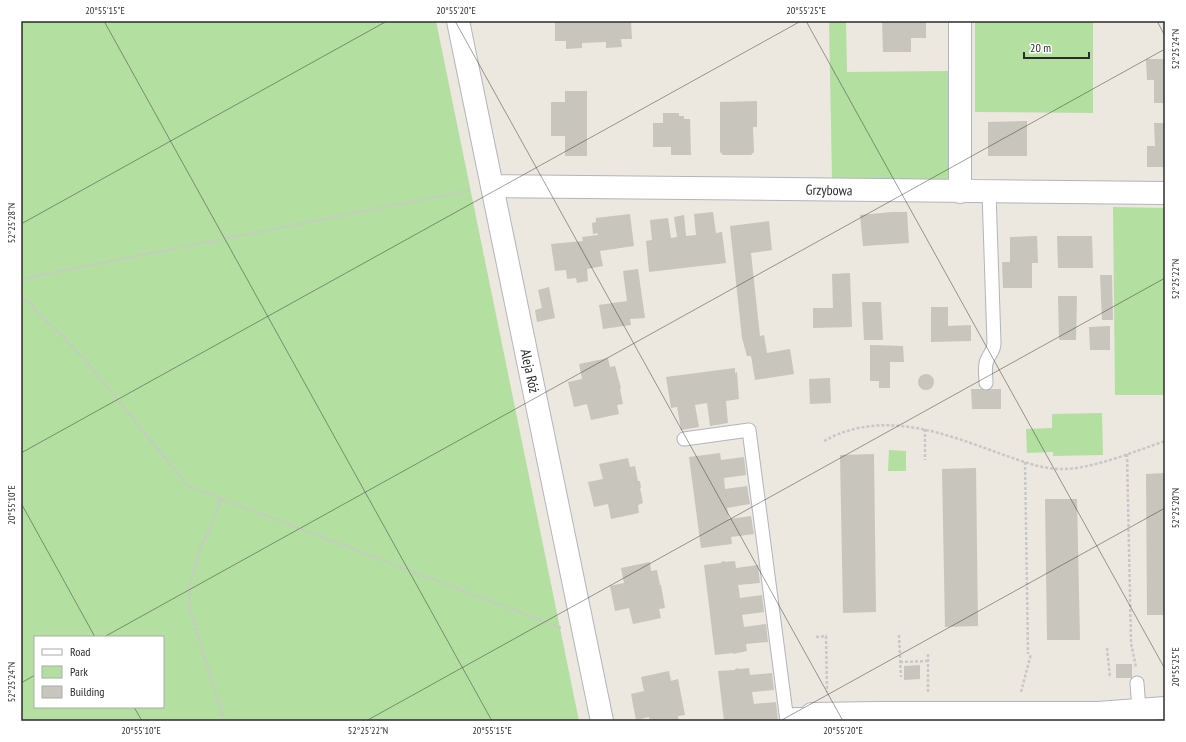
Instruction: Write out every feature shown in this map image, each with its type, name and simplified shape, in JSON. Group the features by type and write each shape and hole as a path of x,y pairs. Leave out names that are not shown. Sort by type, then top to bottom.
{"street":[{"name":"Aleja Róż","path":"458,21 602,721"},
{"path":"960,21 960,192"},
{"name":"Grzybowa","path":"493,186 1165,193"},
{"path":"820,713 1098,713 1165,708"}],"lane":[{"path":"986,383 986,365 989,354 994,350 989,192"},
{"path":"684,439 749,430 787,718 820,713"},
{"path":"1137,683 1139,710"}],"path":[{"path":"21,278 493,186"},
{"path":"21,295 82,356 188,486 585,637"},
{"path":"824,440 856,428 877,425 903,426 943,433 1025,462 1060,469 1077,468 1095,464 1165,441"},
{"path":"925,429 925,460"},
{"path":"1127,454 1131,643 1137,683"},
{"path":"1016,712 1029,654 1025,462"},
{"path":"221,499 211,527 198,555 190,585 190,610 224,721"},
{"path":"899,635 901,677"},
{"path":"816,637 826,636 820,713"},
{"path":"1107,648 1110,678"},
{"path":"928,654 928,712"},
{"path":"900,662 928,661"}],"green space":[{"path":"21,21 436,21 579,721 21,721"},
{"path":"829,21 846,21 847,72 948,71 950,181 832,178"},
{"path":"975,21 1093,21 1093,113 975,112"},
{"path":"1113,207 1165,208 1165,395 1115,395"},
{"path":"1102,413 1103,455 1053,456 1053,452 1027,453 1026,429 1052,428 1052,414"},
{"path":"889,450 906,451 906,471 888,471"}],"building":[{"path":"555,21 631,21 632,39 621,39 622,47 606,48 606,42 582,43 582,48 566,49 566,41 555,41"},
{"path":"882,21 926,21 926,38 911,38 911,52 883,52"},
{"path":"1146,59 1165,59 1165,103 1154,103 1154,80 1147,80"},
{"path":"565,91 587,91 587,156 565,156 565,136 551,136 551,102 565,102"},
{"path":"757,101 757,127 753,127 754,152 751,155 723,155 720,152 720,102"},
{"path":"663,113 679,113 679,116 684,116 684,119 690,119 691,155 671,155 671,147 653,147 653,123 663,123"},
{"path":"1027,121 1027,156 988,156 988,122"},
{"path":"1154,123 1165,123 1165,167 1147,167 1147,146 1155,146"},
{"path":"713,212 716,233 722,232 726,263 649,272 646,241 652,240 650,220 668,218 671,238 677,237 674,217 684,215 686,236 696,235 694,214"},
{"path":"907,212 909,243 863,246 860,215"},
{"path":"630,214 634,246 600,251 603,266 587,269 588,281 577,283 576,278 567,279 566,270 555,271 551,244 583,241 582,237 598,235 597,233 593,234 592,223 596,222 596,218"},
{"path":"769,221 772,250 751,253 760,336 764,335 767,353 790,349 794,374 755,380 751,356 747,356 742,338 730,226"},
{"path":"1037,236 1038,263 1032,263 1032,288 1003,288 1002,262 1010,262 1010,237"},
{"path":"1057,236 1092,236 1093,268 1058,268"},
{"path":"638,269 645,318 630,319 631,325 603,329 599,305 627,301 623,271"},
{"path":"850,273 852,327 813,328 813,308 833,308 832,274"},
{"path":"1100,275 1112,275 1113,320 1102,320"},
{"path":"549,287 555,318 537,322 535,310 542,308 538,290"},
{"path":"1058,296 1077,296 1076,340 1059,340"},
{"path":"862,302 881,302 883,340 864,340"},
{"path":"931,307 948,307 948,326 971,325 971,341 931,342"},
{"path":"1110,326 1110,350 1090,350 1089,327"},
{"path":"870,345 903,346 904,362 890,362 890,388 879,388 879,381 870,381"},
{"path":"608,358 610,367 615,366 621,388 623,404 617,405 619,414 591,420 587,404 574,407 568,382 582,379 579,364"},
{"path":"735,368 735,373 737,372 739,399 726,401 728,423 710,426 707,403 695,405 699,427 681,430 677,407 671,408 666,377"},
{"path":"926,374 933,379 934,382 929,389 926,390 919,385 918,382 923,375"},
{"path":"830,378 831,403 810,404 809,379"},
{"path":"971,389 1001,389 1001,409 972,409"},
{"path":"720,453 721,460 744,457 746,475 724,478 725,489 747,486 750,504 727,508 729,519 751,516 754,534 731,537 732,544 701,548 689,457"},
{"path":"874,454 876,612 843,613 840,455"},
{"path":"628,458 630,467 635,466 638,481 640,481 643,503 638,505 639,513 611,519 608,504 594,507 588,482 603,479 599,464"},
{"path":"976,468 978,626 945,627 942,469"},
{"path":"1165,473 1165,615 1147,615 1146,474"},
{"path":"1045,499 1077,499 1080,640 1047,640"},
{"path":"725,561 735,561 736,568 758,565 760,583 738,585 740,598 762,595 764,612 742,615 744,627 766,624 768,642 746,644 747,651 733,654 715,655 704,565 721,563"},
{"path":"650,562 651,571 657,570 665,608 659,609 661,618 633,624 629,608 615,611 610,586 624,583 621,568"},
{"path":"1116,664 1132,664 1132,678 1116,678"},
{"path":"920,665 920,679 904,680 904,666"},
{"path":"738,668 749,668 750,675 772,673 774,690 752,692 754,704 776,702 778,720 724,721 718,671 735,670"},
{"path":"669,671 671,681 678,679 685,715 678,716 679,721 650,721 649,717 636,720 631,694 644,691 641,677"}]}
